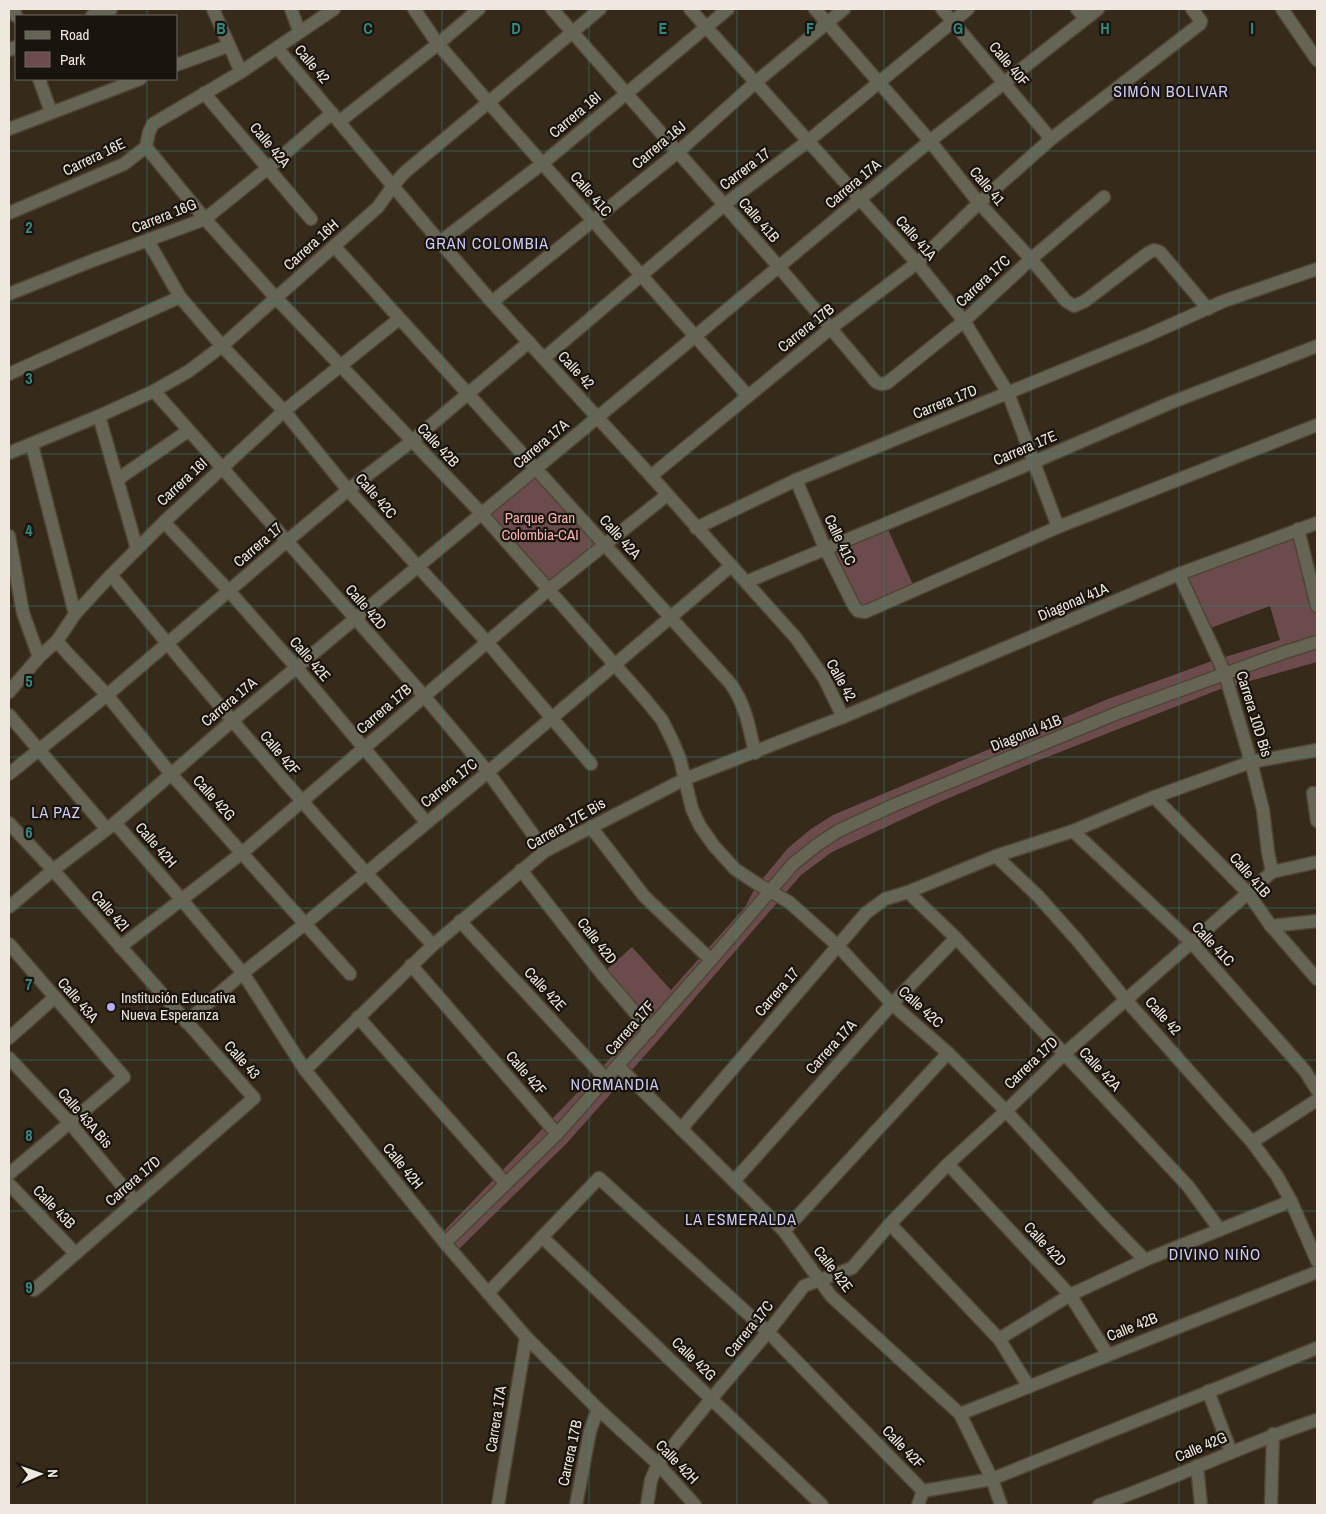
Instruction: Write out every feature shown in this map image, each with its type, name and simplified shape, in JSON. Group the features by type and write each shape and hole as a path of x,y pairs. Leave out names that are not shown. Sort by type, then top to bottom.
{"street":[{"path":"95,15 110,9"},
{"path":"213,9 241,72"},
{"path":"291,9 300,32"},
{"name":"Carrera 16E","path":"9,213 124,164 146,147 153,124 241,72 334,9"},
{"name":"Calle 41C","path":"414,9 438,44 748,396"},
{"name":"Carrera 16G","path":"9,294 205,219 268,168 438,44 479,9"},
{"name":"Calle 41B","path":"552,9 779,267 876,382 881,384"},
{"name":"Carrera 16H","path":"9,453 32,445 154,392 189,371 222,346 378,207 392,186 404,173 600,9"},
{"name":"Calle 41A","path":"690,9 917,263 964,321 1008,393 1058,527"},
{"name":"Carrera 16I","path":"440,242 543,163 728,9"},
{"name":"Calle 41","path":"815,9 930,141 979,203 1031,259 1066,301 1074,306 1085,301 1154,250 1160,252 1208,309"},
{"name":"Carrera 16J","path":"492,302 678,152 756,82 844,9"},
{"name":"Calle 40F","path":"942,9 1051,139"},
{"name":"Carrera 17","path":"544,358 643,276 724,205 808,141 968,9"},
{"name":"Carrera 17A","path":"9,907 53,870 111,826 296,667 418,568 930,141 1004,84 1081,14 1098,9"},
{"name":"Carrera 17B","path":"651,476 831,328 917,263 979,203 1051,139 1200,24 1201,21 1192,9"},
{"path":"1287,11 1317,60"},
{"path":"178,64 228,46"},
{"name":"Calle 42","path":"277,48 492,302 796,638 824,678 843,717"},
{"path":"39,80 51,112"},
{"path":"9,129 137,80"},
{"name":"Calle 42A","path":"204,93 311,219"},
{"name":"Calle 42B","path":"146,147 205,219 276,298 482,514 662,720 680,759 685,779"},
{"name":"Carrera 17C","path":"881,384 887,383 964,321 1031,259 1104,197"},
{"name":"Calle 42C","path":"148,241 180,297 222,346 284,411 348,490 487,642 591,764"},
{"name":"Calle 42A","path":"334,246 730,683 740,696 746,711 755,753"},
{"name":"Carrera 17D","path":"696,528 796,480 1208,309 1224,300 1317,269"},
{"path":"9,374 180,297"},
{"name":"Carrera 16I","path":"9,692 57,641 75,614 164,522 284,411 400,319"},
{"name":"Carrera 17","path":"9,774 38,748 107,695 287,541 529,342"},
{"name":"Carrera 17E","path":"746,582 1170,403 1317,346"},
{"name":"Calle 42D","path":"154,392 424,696 488,772 545,851"},
{"path":"100,416 137,549"},
{"path":"1058,527 1317,425"},
{"path":"118,479 188,431"},
{"path":"32,445 75,614"},
{"name":"Calle 41C","path":"796,480 825,548 858,611 865,612 1058,527"},
{"name":"Carrera 17B","path":"120,947 242,853 548,590 667,495"},
{"name":"Calle 42E","path":"164,522 229,591 296,667 426,822"},
{"name":"Diagonal 41A","path":"843,717 1179,574 1317,522"},
{"path":"1298,529 1317,606"},
{"path":"9,536 12,569 23,613 39,658"},
{"name":"Carrera 17C","path":"186,1022 488,772 731,566"},
{"name":"Carrera 10D Bis","path":"1179,574 1225,674 1263,810 1272,872"},
{"name":"Calle 42F","path":"111,575 301,802 433,945"},
{"name":"Calle 42G","path":"57,641 107,695 171,774 350,974"},
{"name":"Diagonal 41B","path":"770,891 793,864 817,845 838,831 894,805 1120,712 1284,652 1317,642"},
{"name":"Calle 42H","path":"9,715 182,900 243,973 305,1070 445,1243 526,1338 598,1409 658,1464 695,1505"},
{"name":"Carrera 17E Bis","path":"305,1070 411,965 460,921 545,851 685,779 843,717"},
{"path":"908,892 996,856 1073,831 1154,797 1251,762 1317,750"},
{"name":"Calle 42C","path":"685,779 692,809 700,826 714,846 735,869 789,902 838,946 892,1004 948,1053 1006,1111 1145,1260"},
{"path":"1313,793 1317,821"},
{"name":"Calle 41B","path":"1154,797 1248,893 1271,926 1317,978"},
{"name":"Calle 42I","path":"9,823 53,870 186,1022"},
{"path":"591,827 644,896 711,960"},
{"name":"Calle 41C","path":"1073,831 1190,942 1305,1071 1317,1090"},
{"name":"Calle 42","path":"996,856 1038,896 1126,1000 1252,1142 1277,1176 1291,1201 1317,1261"},
{"path":"1272,872 1317,862"},
{"name":"Calle 42D","path":"521,870 602,974 650,1030"},
{"name":"Carrera 17D","path":"819,1279 852,1268 890,1224 948,1164 1064,1054 1272,872"},
{"name":"Carrera 17F","path":"445,1243 557,1134 770,891"},
{"name":"Carrera 17","path":"681,1129 866,913 885,899 908,892"},
{"name":"Calle 42A","path":"908,892 956,938 1188,1186 1220,1230"},
{"name":"Calle 42E","path":"460,921 606,1079"},
{"path":"1271,926 1317,921"},
{"name":"Carrera 17A","path":"734,1181 892,1004 956,938"},
{"name":"Calle 43A","path":"9,944 124,1077 69,1122"},
{"name":"Calle 42F","path":"411,965 557,1134"},
{"path":"9,1038 54,998"},
{"path":"358,1017 506,1184"},
{"name":"Calle 43","path":"186,1022 254,1098"},
{"path":"784,1232 948,1053"},
{"name":"Calle 43A Bis","path":"9,1058 69,1122 135,1200"},
{"name":"Calle 42E","path":"618,1066 784,1232 831,1296 960,1414 992,1479 1001,1505"},
{"name":"Carrera 17D","path":"34,1290 254,1098"},
{"path":"1252,1142 1317,1100"},
{"path":"9,1174 69,1122"},
{"name":"Calle 42D","path":"948,1164 1070,1295 1108,1355"},
{"name":"Calle 42F","path":"542,1237 599,1178 768,1332 922,1490 992,1479 1317,1348"},
{"name":"Calle 43B","path":"9,1184 76,1253"},
{"path":"999,1339 1070,1295 1145,1260 1291,1201"},
{"path":"890,1224 999,1339 1029,1387"},
{"path":"488,1293 542,1237"},
{"name":"Calle 42G","path":"542,1237 822,1505"},
{"name":"Calle 42B","path":"960,1414 1317,1272"},
{"name":"Carrera 17C","path":"647,1505 652,1480 658,1464 804,1286 819,1279"},
{"name":"Carrera 17A","path":"498,1505 526,1338"},
{"path":"1208,1391 1231,1452"},
{"name":"Carrera 17B","path":"576,1505 590,1431 598,1409"},
{"name":"Calle 42G","path":"1099,1505 1127,1501 1197,1466 1273,1434 1317,1420"},
{"path":"1271,1505 1273,1434"},
{"path":"1197,1466 1201,1505"},
{"path":"918,1505 922,1490"}],"green space":[{"name":"Parque Gran Colombia-CAI","path":"536,469 604,544 548,590 482,514"},
{"path":"885,523 915,589 865,612 825,548"},
{"path":"1298,529 1317,606 1317,662 1218,690 1037,761 942,801 832,852 801,875 567,1143 457,1251 442,1233 643,1022 602,974 632,947 671,990 745,907 755,888 788,848 811,829 833,815 1108,699 1209,662 1280,640 1270,606 1205,630 1179,574"}],"place":[{"name":"Institución Educativa Nueva Esperanza","path":"111,1007"}],"district":[{"name":"SIMÓN BOLIVAR","path":"1171,91"},
{"name":"GRAN COLOMBIA","path":"487,243"},
{"name":"LA PAZ","path":"56,812"},
{"name":"NORMANDIA","path":"615,1084"},
{"name":"LA ESMERALDA","path":"741,1219"},
{"name":"DIVINO NIÑO","path":"1215,1254"}]}
